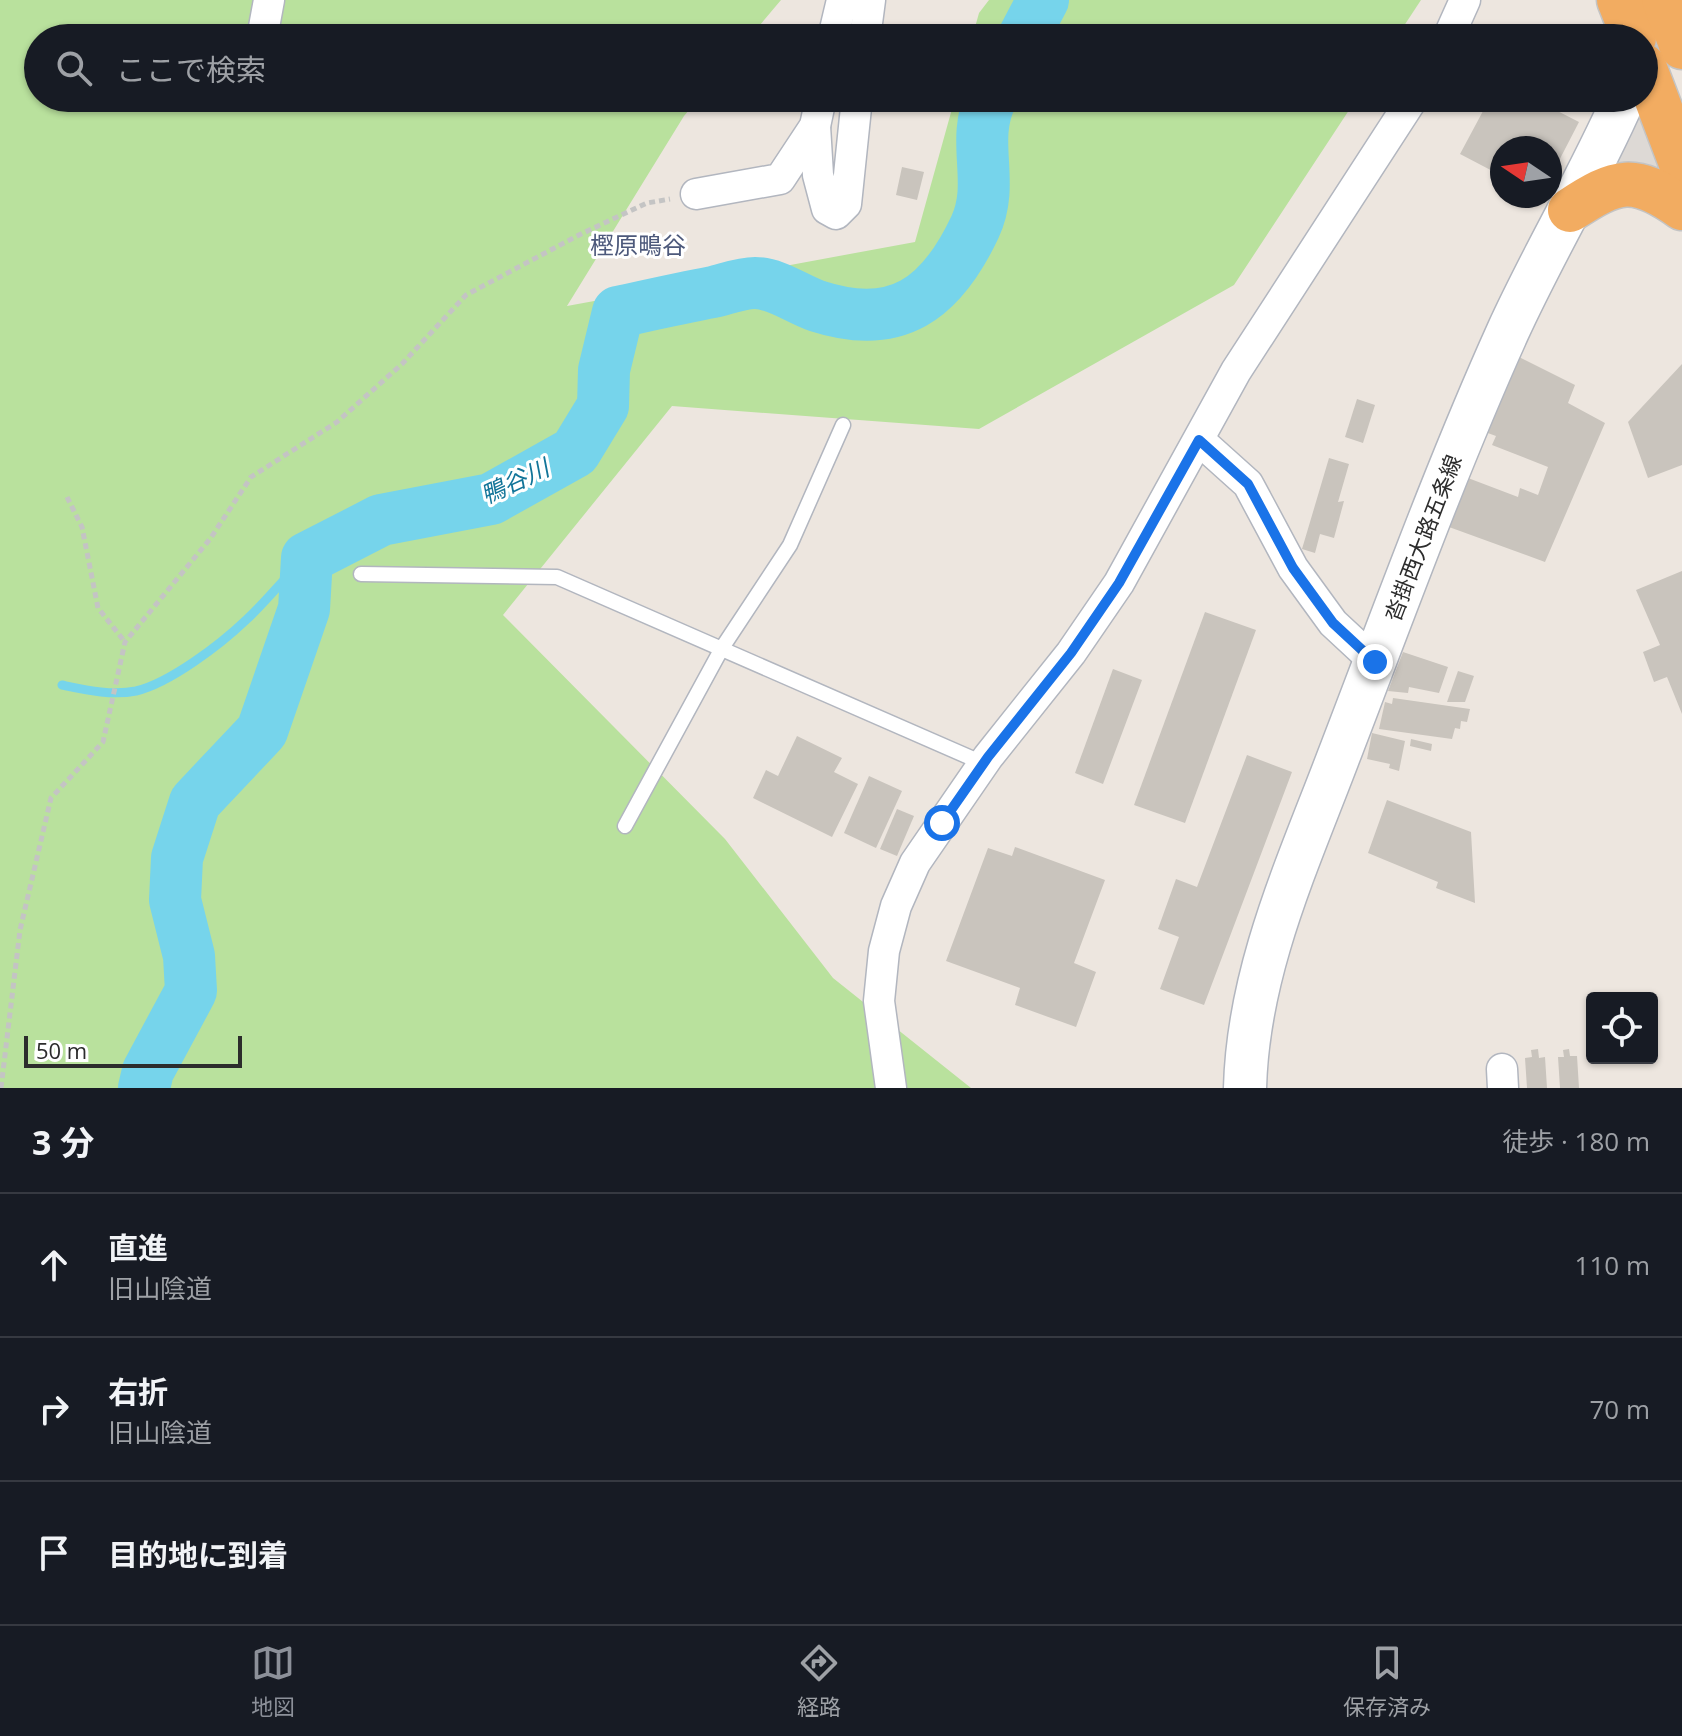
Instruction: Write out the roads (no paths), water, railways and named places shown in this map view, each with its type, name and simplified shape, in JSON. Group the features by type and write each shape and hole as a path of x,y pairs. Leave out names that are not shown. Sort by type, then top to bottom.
{"highway":[{"path":"1619,0 1628,24"},
{"path":"1665,1 1682,47"},
{"path":"1658,103 1682,166"},
{"path":"1570,210 1604,188 1618,184 1647,186 1682,208"}],"main road":[{"path":"1655,24 1665,1"},
{"name":"沓掛西大路五条線","path":"1245,1088 1246,1040 1262,966 1375,662 1457,449 1509,328 1617,112"}],"street":[{"path":"265,24 269,0"},
{"path":"836,24 842,0"},
{"path":"867,24 870,0"},
{"path":"1454,24 1465,0"},
{"path":"818,112 818,175 827,209 836,214 846,204 856,112"},
{"path":"696,194 780,179 818,112"},
{"path":"891,1088 879,1001 884,951 896,906 915,863 985,764 1071,653 1119,583 1236,371 1404,112"},
{"path":"1199,440 1248,484 1293,568 1333,623 1375,662"}],"lane":[{"path":"625,826 722,648 790,545 843,425"},
{"path":"361,574 557,577 985,764"}],"waterway":[{"name":"鴨谷川","path":"1030,24 1043,0"},
{"name":"鴨谷川","path":"144,1088 148,1071 191,991 189,956 175,900 177,858 195,802 262,731 304,609 307,558 381,520 491,499 575,452 603,406 604,370 618,312 755,283 845,313 871,315 913,303 947,273 975,227 983,194 986,112"},
{"path":"62,685 118,693 136,691 164,680 194,662 235,630 307,558"}],"district":[{"name":"樫原鴫谷","path":"638,246"}]}
